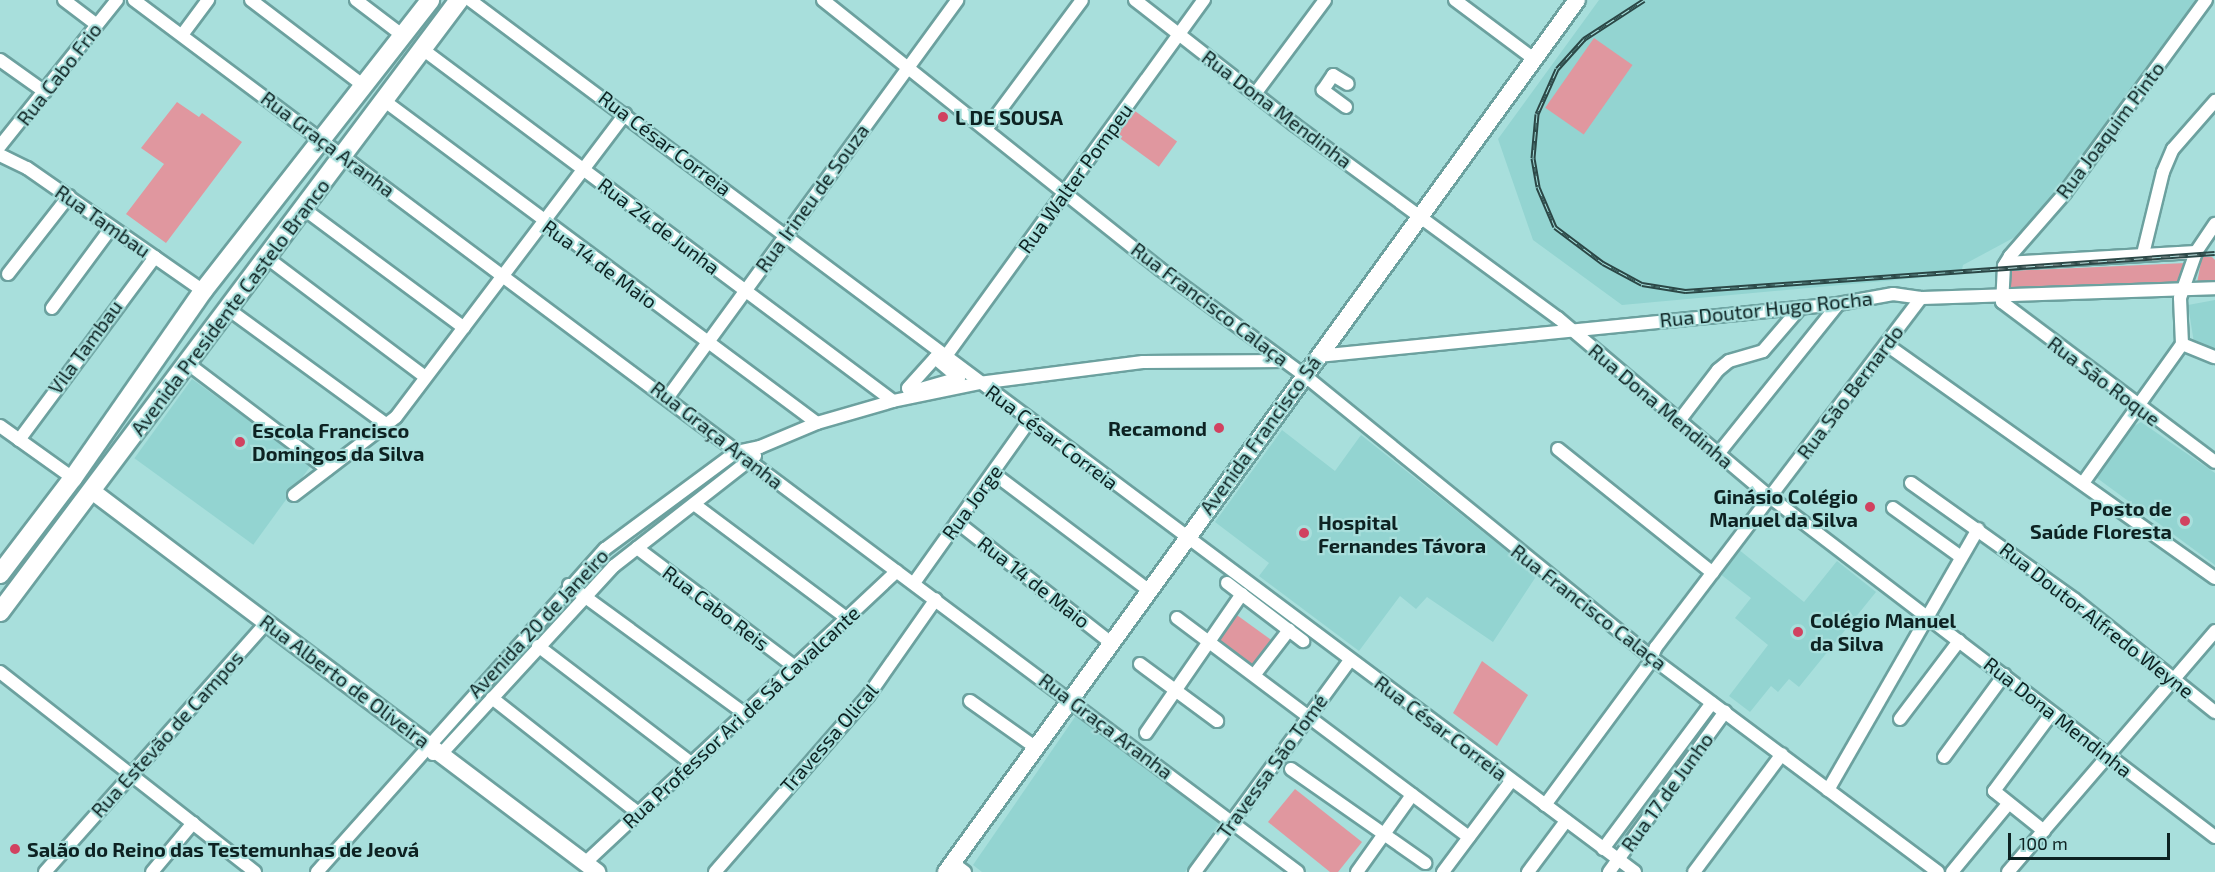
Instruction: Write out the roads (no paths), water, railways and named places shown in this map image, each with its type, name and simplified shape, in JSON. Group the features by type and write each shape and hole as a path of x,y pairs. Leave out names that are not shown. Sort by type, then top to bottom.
{"main road":[{"name":"Avenida Presidente Castelo Branco","path":"0,574 73,478 203,291 430,0"},
{"name":"Avenida Presidente Castelo Branco","path":"0,612 289,225 304,209 425,51 459,0"},
{"name":"Avenida Francisco Sá","path":"954,869 1035,747 1110,642 1577,0"},
{"path":"268,208 289,225"},
{"name":"Rua Alberto de Oliveira","path":"92,491 430,751 591,867"}],"street":[{"path":"64,0 97,25"},
{"name":"Rua Cabo Frio","path":"0,147 117,0"},
{"name":"Rua Graça Aranha","path":"134,0 668,397 736,452 1070,699 1298,872"},
{"path":"182,35 208,0"},
{"path":"251,0 364,86"},
{"path":"356,0 402,35"},
{"name":"Rua César Correia","path":"470,0 786,234 979,383 1635,872"},
{"name":"Rua Francisco Calaça","path":"823,0 1066,190 1160,269 1304,375 1652,658 1938,872"},
{"name":"Rua Irineu de Souza","path":"668,397 957,0"},
{"path":"987,128 1082,0"},
{"name":"Rua Dona Mendinha","path":"1135,0 1255,94 1570,330 1770,497 2215,837"},
{"name":"Rua Walter Pompeu","path":"946,356 1204,0"},
{"path":"1255,94 1325,0"},
{"path":"1455,0 1534,59"},
{"name":"Rua Joaquim Pinto","path":"2008,260 2065,193 2206,0"},
{"name":"Rua 24 de Junha","path":"425,51 893,401"},
{"path":"0,60 45,92"},
{"path":"1346,106 1323,90 1333,75 1348,84"},
{"path":"2143,254 2163,172 2173,150 2215,101"},
{"name":"Rua 14 de Maio","path":"386,102 543,222 817,423"},
{"path":"294,495 387,425 504,276 625,114"},
{"name":"Rua Tambau","path":"0,155 27,168 69,196 111,228 203,291"},
{"path":"8,274 69,196"},
{"path":"304,209 464,328"},
{"path":"2084,483 2182,344 2182,291 2196,252 2215,224"},
{"path":"52,308 111,228"},
{"path":"2002,292 2008,260 2196,252"},
{"name":"Vila Tambau","path":"19,440 154,257"},
{"path":"266,258 425,377"},
{"name":"Rua Doutor Hugo Rocha","path":"1318,357 1838,304 1893,294 1921,298 2002,292 2182,291 2215,288"},
{"name":"Rua São Roque","path":"2002,292 2002,302 2009,310 2215,462"},
{"name":"Rua São Bernardo","path":"1545,805 1713,573 1921,298"},
{"path":"1718,454 1838,304"},
{"path":"1679,421 1718,369 1729,361 1763,351 1800,308"},
{"path":"228,309 387,425"},
{"path":"2182,344 2215,357"},
{"path":"1887,345 2071,478 2084,483 2215,578"},
{"name":"Avenida 20 de Janeiro","path":"317,872 430,751 569,585 605,549 736,452 760,447 817,423 893,401 979,383 1143,363 1285,361"},
{"path":"187,363 327,469"},
{"name":"Rua Jorge","path":"914,583 1030,420"},
{"path":"0,426 73,478"},
{"name":"Avenida 20 de Janeiro","path":"430,751 492,698 585,596 637,548 751,463 760,447"},
{"path":"1558,449 1713,573"},
{"path":"993,473 1148,590"},
{"name":"Rua Doutor Alfredo Weyne","path":"1911,483 1978,529 2215,712"},
{"path":"694,504 848,619"},
{"path":"1893,508 1961,557"},
{"name":"Rua 14 de Maio","path":"957,522 1110,642"},
{"path":"1828,790 1923,627 1925,615 1978,529"},
{"name":"Rua Cabo Reis","path":"637,548 795,667"},
{"name":"Rua Professor Ari de Sá Cavalcante","path":"591,867 638,813 897,571"},
{"path":"1227,583 1304,641"},
{"path":"569,585 745,714"},
{"path":"1146,732 1242,594"},
{"name":"Travessa Olical","path":"715,872 868,696 936,599"},
{"path":"1176,618 1255,674 1307,717 1469,837"},
{"name":"Rua Estevão de Campos","path":"45,872 266,623"},
{"path":"1255,674 1289,630"},
{"path":"2008,872 2215,631"},
{"path":"1900,719 1959,641"},
{"path":"538,646 691,763"},
{"name":"Travessa São Tomé","path":"1195,872 1350,660"},
{"path":"1140,664 1217,721"},
{"path":"0,672 255,872"},
{"path":"1944,757 2004,675"},
{"path":"492,698 638,813"},
{"path":"970,701 1035,747"},
{"name":"Rua 17 de Junho","path":"1603,849 1712,703"},
{"name":"Rua 17 de Junho","path":"1609,872 1725,712"},
{"path":"2044,831 2008,804 1995,789 2052,713"},
{"path":"1694,872 1782,754"},
{"path":"1291,769 1425,863"},
{"path":"1443,872 1511,781"},
{"path":"1357,872 1412,795"},
{"path":"1952,872 2008,804"},
{"path":"1528,872 1566,821"},
{"path":"152,872 193,823"}],"railway":[{"path":"1644,0 1584,39 1557,69 1537,114 1533,158 1538,187 1555,227 1603,263 1642,284 1685,291 2215,253"}],"place":[{"name":"L DE SOUSA","path":"943,117"},
{"name":"Recamond","path":"1219,428"},
{"name":"Escola Francisco Domingos da Silva","path":"240,442"},
{"name":"Ginásio Colégio Manuel da Silva","path":"1870,507"},
{"name":"Posto de Saúde Floresta","path":"2185,521"},
{"name":"Hospital Fernandes Távora","path":"1304,533"},
{"name":"Colégio Manuel da Silva","path":"1798,632"},
{"name":"Salão do Reino das Testemunhas de Jeová","path":"15,849"}]}
